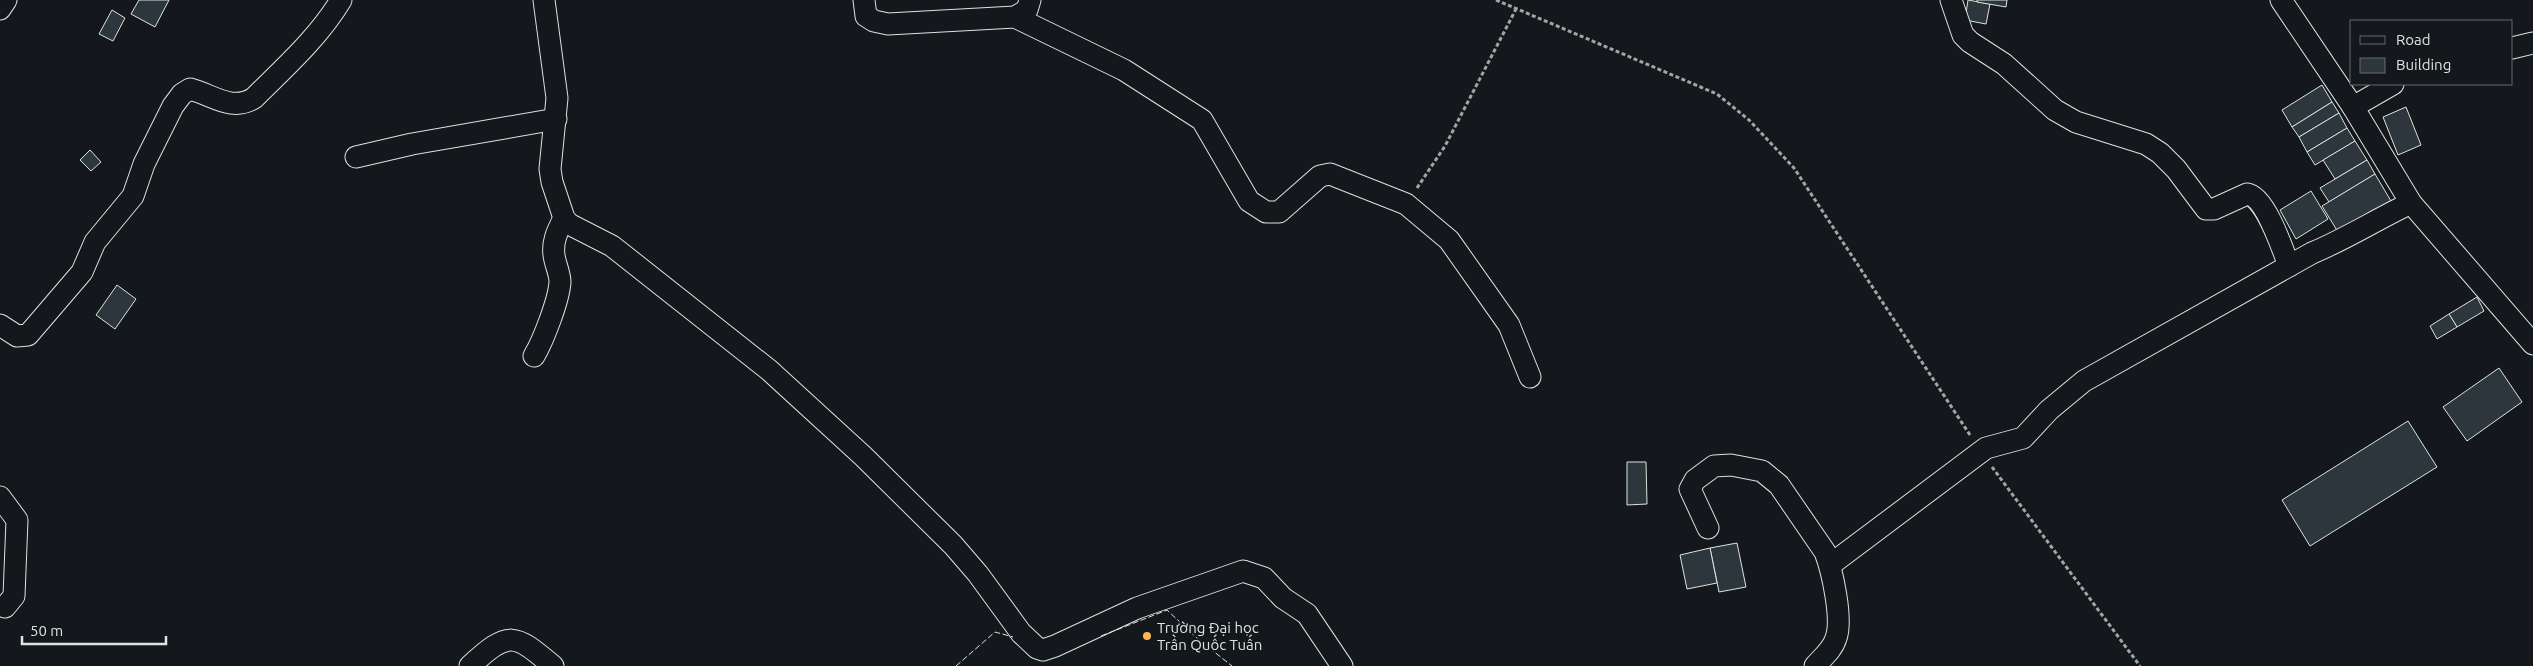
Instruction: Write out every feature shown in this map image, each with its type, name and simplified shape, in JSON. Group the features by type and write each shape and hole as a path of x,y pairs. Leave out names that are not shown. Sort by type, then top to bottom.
{"street":[{"path":"0,9 6,0"},
{"path":"0,325 17,336 28,335 82,272 95,242 133,196 152,146 173,106 182,94 190,89 230,103 245,104 254,98 303,50 328,22 341,0"},
{"path":"544,0 557,98 550,169 564,218 576,228 612,246 738,344 797,395 863,456 953,545 978,574 1021,633 1038,648 1043,650 1055,646 1137,608 1243,571 1264,578 1283,598 1307,614 1342,666"},
{"path":"864,0 866,16 874,21 888,24 1015,17 1027,10 1030,0"},
{"path":"1952,0 1963,35 1970,42 2004,64 2055,110 2085,125 2146,144 2160,153 2176,170 2206,209 2214,209 2247,194 2254,196 2274,227 2290,266"},
{"path":"2281,0 2353,107 2410,203 2533,344"},
{"path":"1015,17 1124,70 1202,120 1248,201 1266,212 1279,212 1320,176 1330,174 1406,204 1449,240 1509,325 1530,377"},
{"path":"2513,48 2533,42"},
{"path":"2353,107 2391,85"},
{"path":"356,157 412,144 556,120"},
{"path":"1830,565 1986,448 2023,438 2050,410 2084,381 2290,266 2410,203"},
{"path":"534,356 542,344 560,282 554,255 554,244 557,230 564,218"},
{"path":"1708,528 1690,488 1694,480 1710,468 1721,464 1762,471 1779,485 1824,552 1830,565 1838,630 1831,648 1815,666"},
{"path":"0,497 17,520 14,596 5,607"},
{"path":"470,666 501,641 510,639 531,647 553,666"}],"path":[{"path":"1496,0 1717,94 1749,120 1794,168 1981,452 2140,666"},
{"path":"1406,204 1445,146 1516,9"}],"building":[{"path":"139,0 169,0 155,27 131,14"},
{"path":"1968,0 1990,4 1986,24 1965,20"},
{"path":"1977,0 2007,0 2006,7 1977,2"},
{"path":"112,10 125,18 113,41 99,34"},
{"path":"2322,85 2332,102 2292,127 2282,110"},
{"path":"2332,102 2339,113 2299,137 2292,127"},
{"path":"2406,107 2421,145 2398,155 2383,117"},
{"path":"2339,113 2347,128 2307,152 2299,137"},
{"path":"2347,128 2355,141 2315,165 2307,152"},
{"path":"2355,141 2367,160 2335,179 2323,160"},
{"path":"90,150 101,162 91,171 80,160"},
{"path":"2367,160 2375,174 2329,202 2320,188"},
{"path":"2375,174 2391,201 2338,232 2322,206"},
{"path":"2311,191 2328,219 2296,239 2280,210"},
{"path":"117,285 136,299 115,329 96,315"},
{"path":"2477,297 2484,311 2457,327 2449,314"},
{"path":"2449,314 2457,327 2437,339 2430,326"},
{"path":"2499,368 2522,402 2467,441 2443,407"},
{"path":"2408,421 2437,467 2310,546 2282,500"},
{"path":"1627,462 1646,462 1647,504 1627,505"},
{"path":"1737,543 1746,587 1719,592 1710,548"},
{"path":"1710,548 1717,583 1687,589 1680,555"}],"fence":[{"path":"1101,636 1167,610 1198,639 1232,666"},
{"path":"956,666 995,632 1013,637"}],"place":[{"name":"Trường Đại học Trần Quốc Tuấn","path":"1147,636"}]}
